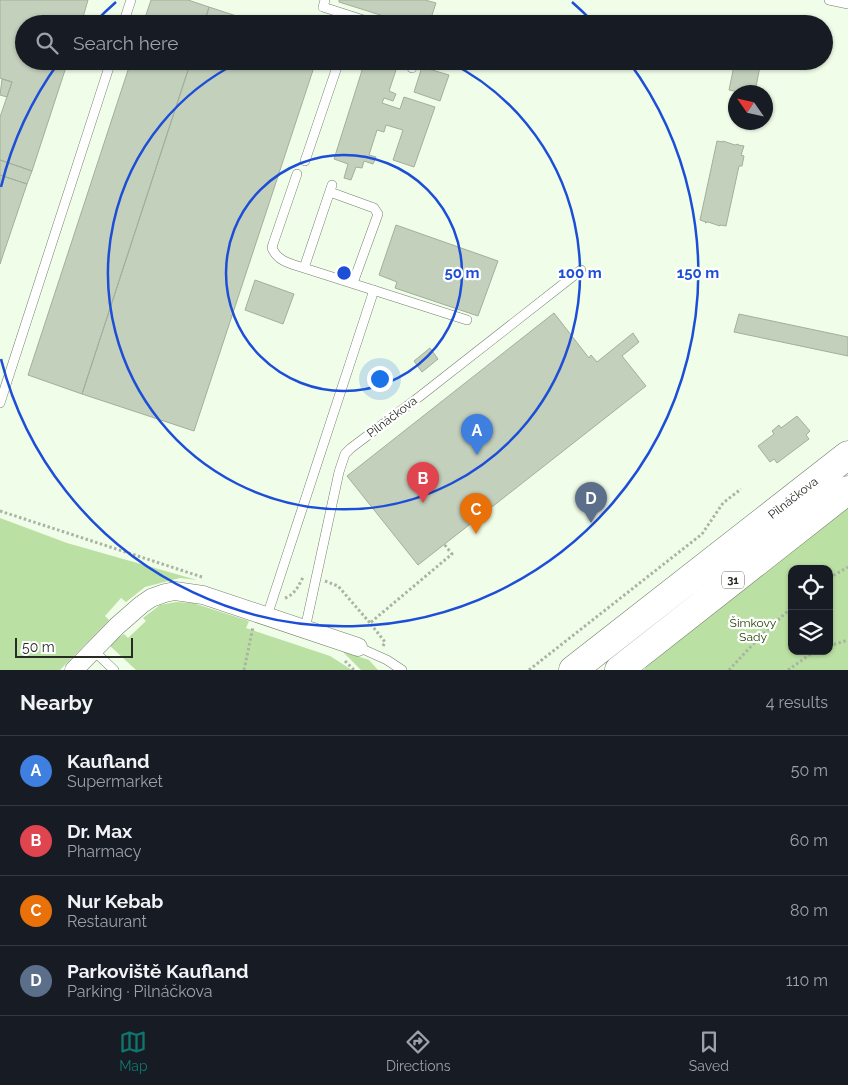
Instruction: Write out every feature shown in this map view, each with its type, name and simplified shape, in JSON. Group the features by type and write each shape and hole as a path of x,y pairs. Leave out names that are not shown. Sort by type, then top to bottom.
{"main road":[{"name":"Pilnáčkova","path":"573,670 848,456"},
{"name":"31","path":"618,670 848,490"}],"street":[{"path":"74,670 131,613 151,598 176,591 197,594 260,622 304,629 358,647"}],"lane":[{"path":"126,15 131,0"},
{"path":"325,0 323,6 342,15"},
{"path":"829,0 848,4"},
{"path":"0,403 108,70"},
{"path":"305,161 336,70"},
{"path":"297,174 272,248 278,257 283,261 467,320"},
{"path":"304,268 331,188 374,208 378,214 353,283"},
{"name":"Pilnáčkova","path":"304,629 339,472 345,454 581,270"},
{"path":"260,622 374,290"},
{"path":"358,647 402,670"},
{"path":"93,650 114,670"}],"path":[{"path":"529,670 702,534 723,503 741,489"},
{"path":"370,622 452,554 444,544"},
{"path":"833,575 848,566"},
{"path":"319,579 338,586 370,622 385,642 378,656"},
{"path":"729,670 789,610"},
{"path":"244,670 260,622"},
{"path":"833,645 848,640"},
{"path":"788,670 809,655"}],"green space":[{"name":"Šimkovy Sady","path":"848,505 848,670 644,670 654,657"},
{"path":"0,518 67,543 197,580 180,578 145,587 126,602 121,598 105,616 109,620 60,670 0,670"},
{"path":"176,602 193,603 249,621 246,628 330,656 352,670 136,670 109,645 124,634 128,638 146,621 143,618 160,605"},
{"path":"342,651 369,660 378,670 361,670"}],"building":[{"path":"0,0 88,0 84,15 15,15 15,70 65,70 32,171 0,160 0,117 12,82 0,78"},
{"path":"151,0 188,0 209,7 207,15 146,15"},
{"path":"339,0 425,0 436,3 432,15 380,15 339,2"},
{"path":"209,7 233,15 207,15"},
{"path":"128,70 188,70 82,394 28,375"},
{"path":"188,70 313,70 194,431 82,394"},
{"path":"362,70 396,70 389,91 396,94 393,101 384,98 382,103 400,109 404,97 435,107 414,167 393,160 403,130 386,125 384,132 377,130 369,155 376,157 373,164 364,161 362,168 356,167 351,180 344,178 348,164 334,159"},
{"path":"421,70 432,70 449,75 440,101 414,92"},
{"path":"733,70 759,70 756,85 730,85"},
{"path":"2,79 12,82 7,97 0,95"},
{"path":"717,141 744,146 741,155 744,156 742,166 739,166 726,226 705,223 700,220"},
{"path":"0,160 32,171 27,184 0,175"},
{"path":"0,175 27,184 0,264"},
{"path":"396,225 498,261 478,316 395,288 397,282 379,275"},
{"path":"255,280 294,294 283,324 245,310"},
{"path":"554,313 589,358 591,355 597,362 633,333 639,342 622,356 646,386 418,565 347,476"},
{"path":"739,314 848,337 848,356 734,332"},
{"path":"430,348 438,359 422,372 414,361"},
{"path":"797,416 810,431 806,435 809,439 777,463 774,459 770,462 758,446 774,434 772,431 779,425 781,428"}],"place":[{"name":"Kaufland","path":"477,455"},
{"name":"Dr. Max","path":"423,503"},
{"name":"Parkoviště Kaufland","path":"591,523"},
{"name":"Nur Kebab","path":"476,534"}]}
